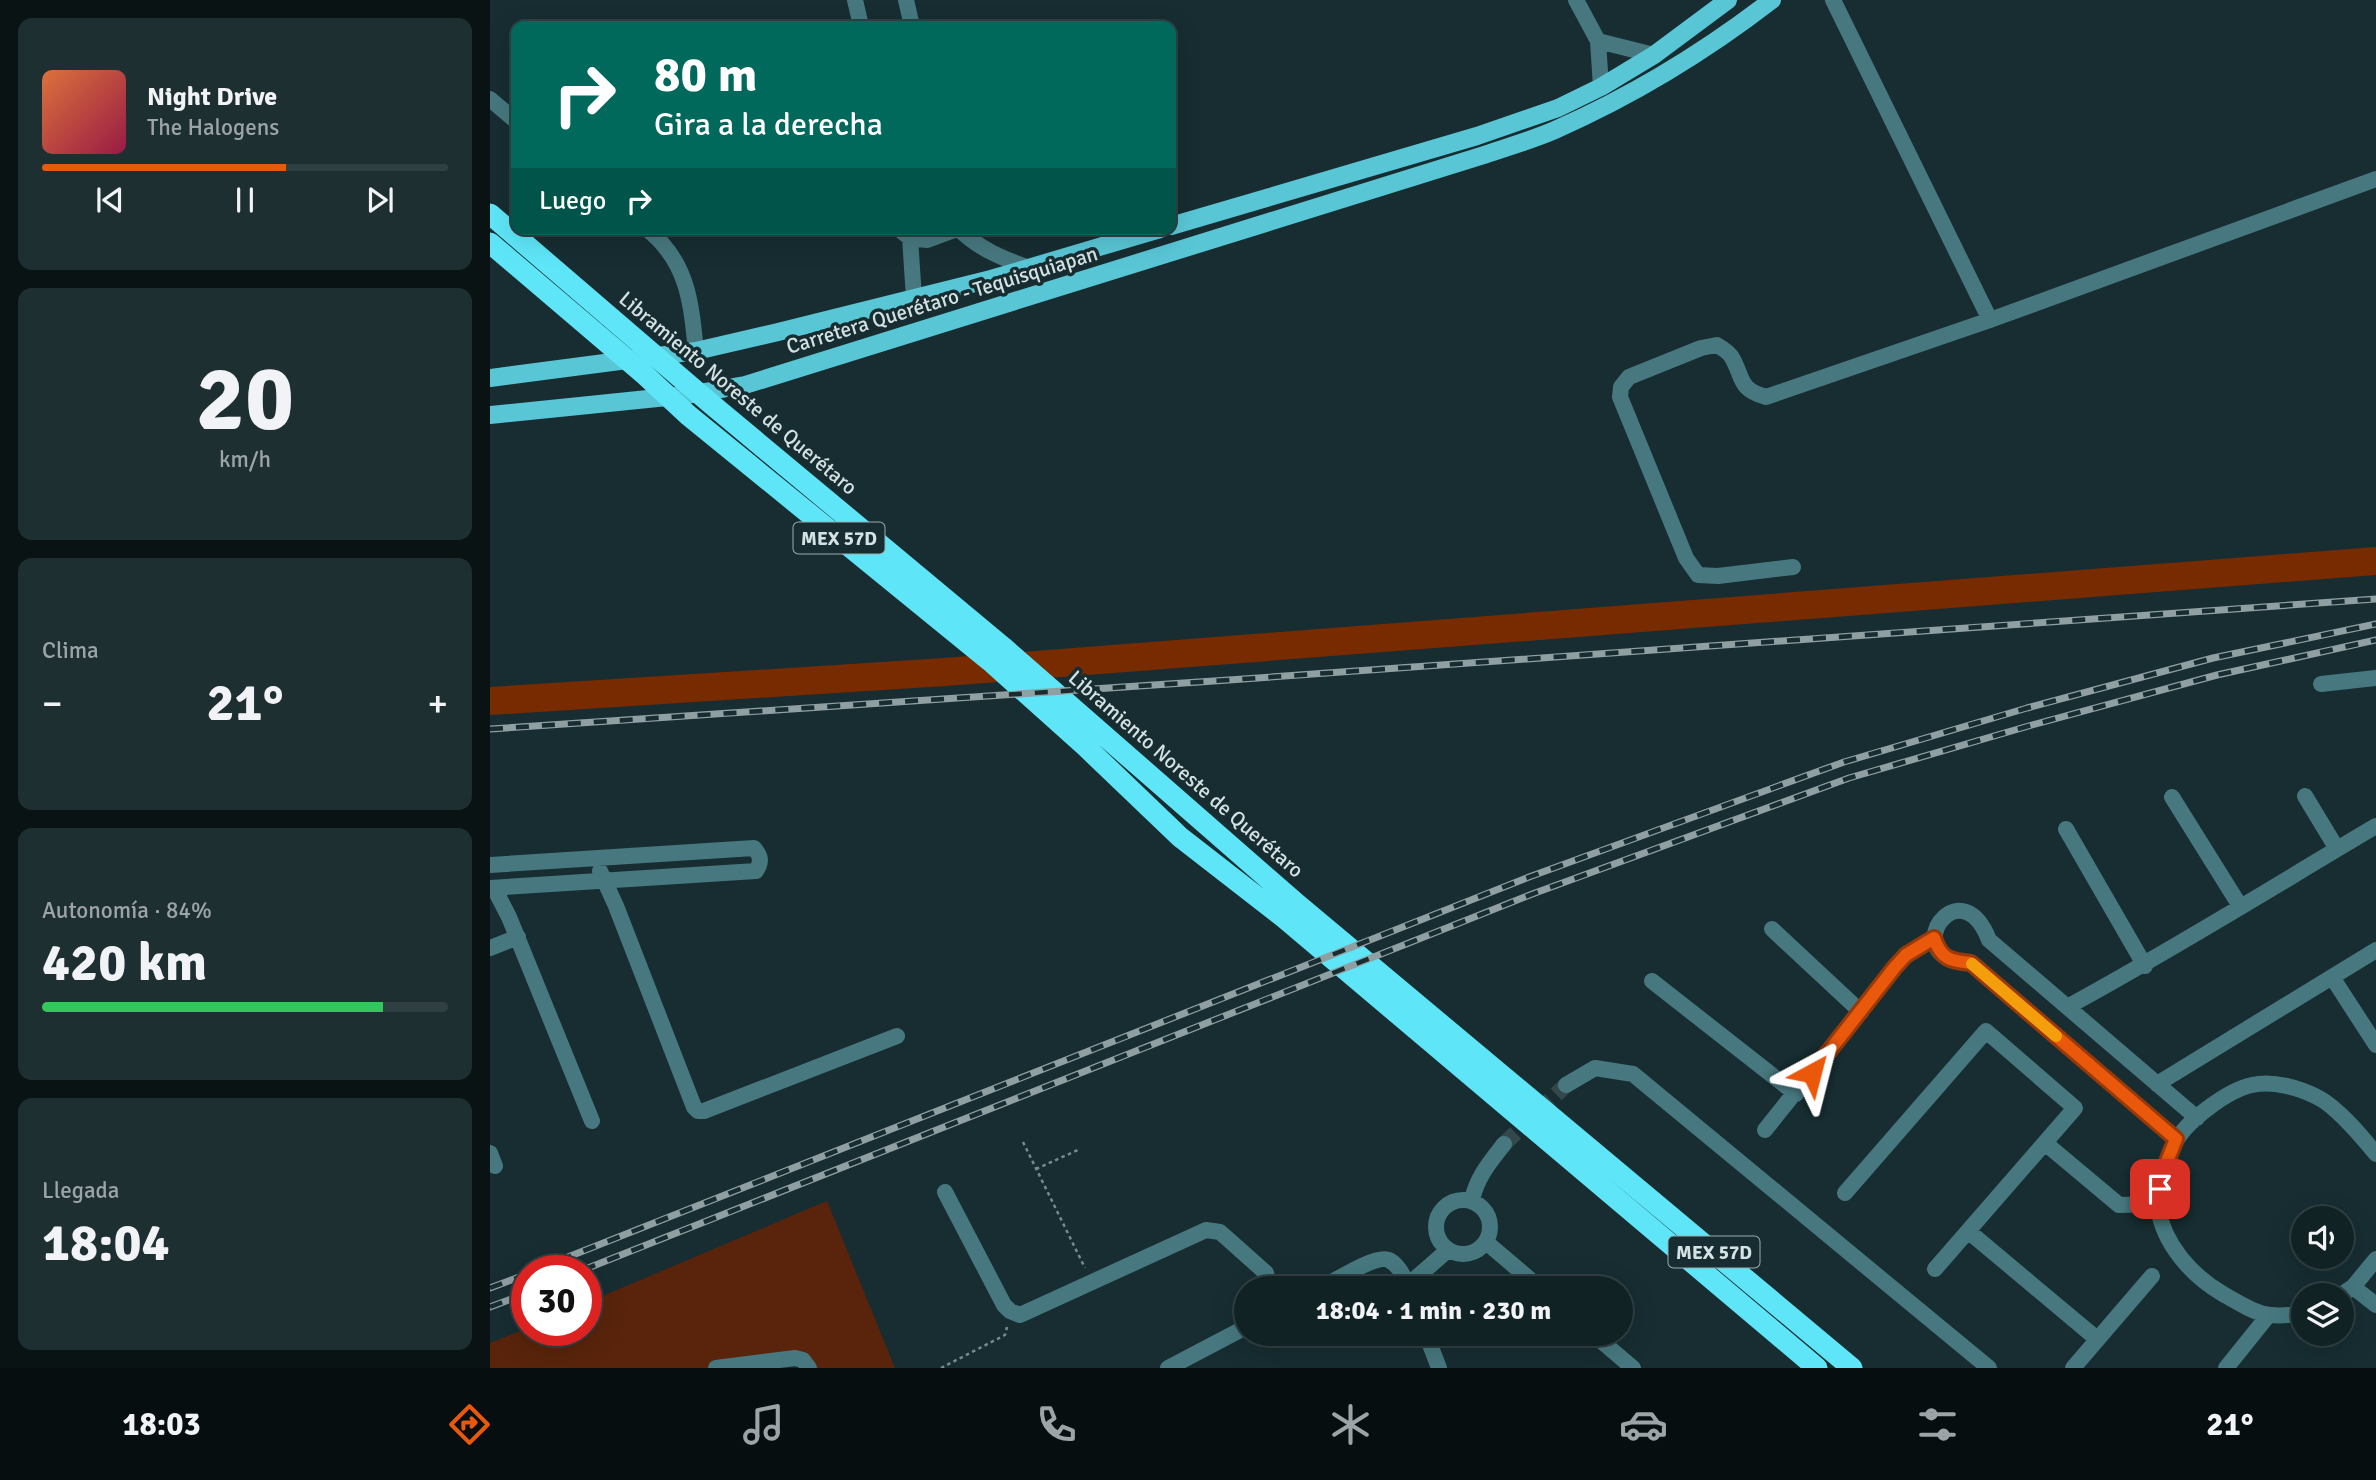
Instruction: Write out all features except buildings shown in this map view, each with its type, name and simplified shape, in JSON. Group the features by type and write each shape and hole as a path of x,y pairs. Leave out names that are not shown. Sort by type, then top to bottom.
{"highway":[{"name":"Libramiento Noreste de Querétaro","path":"490,214 511,234"},
{"name":"Libramiento Noreste de Querétaro","path":"512,235 614,335 688,415 997,654"},
{"name":"Libramiento Noreste de Querétaro","path":"490,243 710,403 1290,910 1400,1016 1512,1096 1852,1368"},
{"name":"Libramiento Noreste de Querétaro","path":"1290,910 1421,1007 1512,1096"},
{"name":"Libramiento Noreste de Querétaro","path":"1567,1142 1817,1368"}],"main road":[{"path":"1176,225 1477,136 1558,108 1601,87 1654,55 1728,0"},
{"name":"Carretera Querétaro - Tequisquiapan","path":"490,415 687,395 745,385 1484,155 1552,131 1620,99 1737,27 1772,0"},
{"name":"Carretera Querétaro - Tequisquiapan","path":"490,377 696,351 1029,268 1140,235"}],"street":[{"path":"855,0 860,21"},
{"path":"906,0 911,21"},
{"path":"1576,0 1598,41 1601,87"},
{"path":"1833,0 1990,320"},
{"path":"1598,41 1654,55"},
{"path":"490,99 511,117"},
{"path":"1793,567 1718,576 1698,575 1686,558 1620,397 1621,387 1629,377 1701,348 1717,345 1730,355 1742,384 1752,393 1766,397 1990,320 2376,180"},
{"path":"655,235 682,272 691,301 696,351"},
{"path":"904,235 914,298"},
{"path":"908,235 927,240 941,235"},
{"path":"964,235 990,253 1029,268"},
{"path":"2321,684 2376,678"},
{"path":"2305,796 2337,849"},
{"path":"2172,797 2240,906"},
{"path":"2067,1007 2145,966 2376,826"},
{"path":"2066,830 2145,966"},
{"path":"490,865 754,848 760,855 760,864 756,871 492,888 517,937 592,1121"},
{"path":"595,859 694,1107 698,1111 704,1111 897,1036"},
{"path":"2176,1139 1971,963 1947,958 1938,950 1934,938 1936,926 1943,916 1954,911 1966,911 1976,916 1984,926 1989,940 2197,1118"},
{"path":"1772,929 1861,1012"},
{"path":"490,947 517,937"},
{"path":"1765,1130 1906,955 1934,938"},
{"path":"1971,963 1989,940"},
{"path":"2157,1084 2376,950"},
{"path":"2332,977 2376,1045"},
{"path":"1652,981 1796,1094"},
{"path":"1845,1194 1986,1031 2075,1108 1935,1269"},
{"path":"1566,1086 1595,1068 1633,1074 1989,1368"},
{"path":"2291,1314 2267,1317 2214,1289 2187,1265 2168,1239 2157,1204 2162,1174 2176,1139 2223,1096 2252,1084 2285,1085 2320,1099 2354,1128 2376,1154"},
{"path":"2045,1143 2119,1205 2157,1204"},
{"path":"1472,1200 1482,1172 1504,1144"},
{"path":"945,1192 1004,1305 1020,1315 1091,1280 1206,1230 1220,1232 1267,1276"},
{"path":"1457,1200 1472,1200 1485,1211 1490,1221 1486,1241 1479,1250 1469,1254 1448,1250 1440,1243 1436,1233 1435,1222 1439,1212 1447,1204 1457,1200"},
{"path":"1968,1231 2097,1339"},
{"path":"1486,1241 1526,1276"},
{"path":"1419,1276 1448,1250"},
{"path":"1344,1276 1376,1259 1387,1259 1397,1266 1402,1276"},
{"path":"2354,1284 2375,1262"},
{"path":"2073,1368 2152,1276"},
{"path":"2354,1294 2376,1305"},
{"path":"2248,1368 2230,1362 2267,1317"},
{"path":"1168,1368 1234,1333"},
{"path":"1431,1346 1439,1368"},
{"path":"1607,1346 1633,1368"},
{"path":"716,1368 794,1357 803,1360 809,1368"}],"path":[{"path":"1023,1142 1091,1280"},
{"path":"1036,1169 1080,1149"},
{"path":"941,1368 1005,1335 1010,1311"}],"shaded area":[{"path":"827,1201 895,1368 812,1368 809,1362 767,1368 490,1368 490,1343 511,1334 511,1346 602,1346 602,1296"}],"waterway":[{"path":"490,701 945,672 2376,561"}],"tunnel":[{"path":"1504,1144 1566,1085"}],"railway":[{"path":"490,729 2376,599"},
{"path":"573,1255 1529,877 1844,762 2027,708 2213,658 2376,624"},
{"path":"602,1262 1535,893 1849,778 2217,675 2376,640"},
{"path":"490,1288 511,1280"},
{"path":"490,1307 511,1299"}],"slow traffic":[{"path":"1972,964 2056,1036"}],"route":[{"path":"1812,1073 1895,967 1906,955 1934,938 1938,950 1947,958 1971,963 2176,1139 2162,1174 2160,1189"}]}
